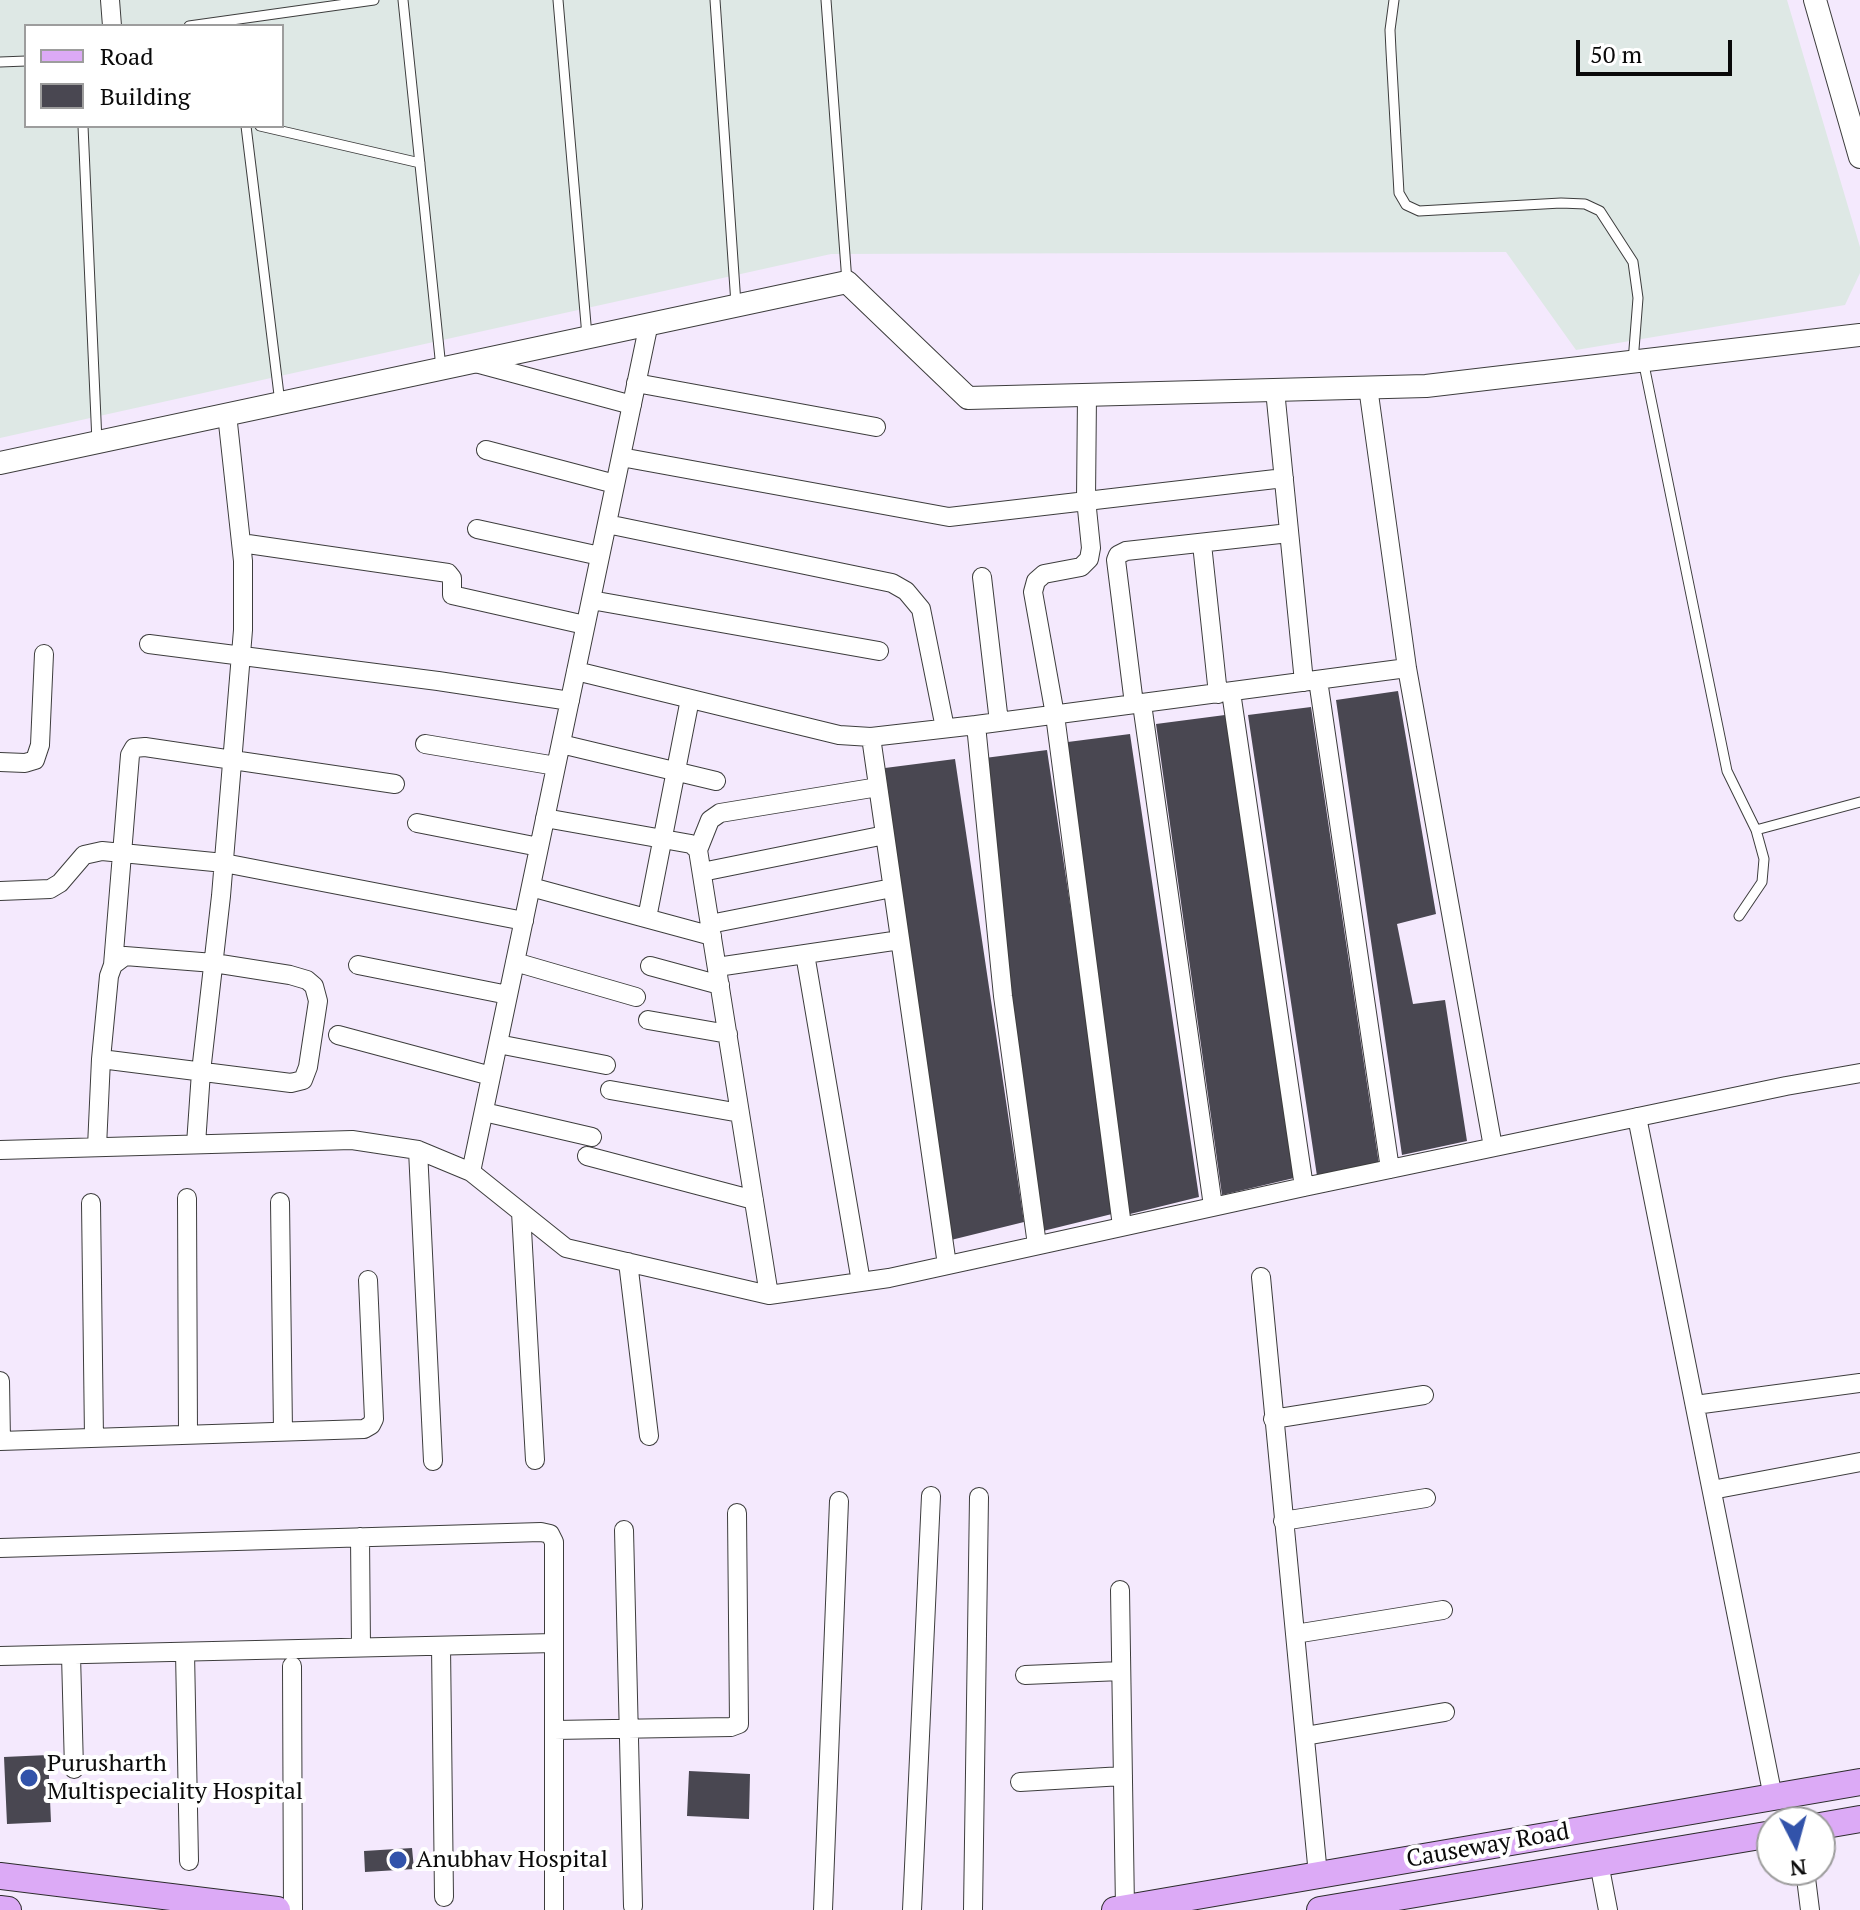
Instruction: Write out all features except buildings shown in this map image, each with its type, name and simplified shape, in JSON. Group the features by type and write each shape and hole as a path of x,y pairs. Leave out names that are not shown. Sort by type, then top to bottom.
{"main road":[{"name":"Causeway Road","path":"1120,1909 1860,1782"},
{"path":"1812,1806 1813,1790"},
{"path":"1745,1802 1756,1828"},
{"path":"1836,1822 1860,1819"},
{"name":"Causeway Road","path":"1320,1910 1756,1837"},
{"path":"0,1876 277,1910"},
{"path":"0,1909 8,1910"}],"street":[{"path":"110,0 112,24"},
{"path":"1815,0 1860,157"},
{"path":"0,463 847,282 968,398 1426,386 1860,335"},
{"path":"471,1172 649,323"},
{"path":"470,362 632,405"},
{"path":"636,383 876,427"},
{"path":"1368,387 1407,668 1493,1147"},
{"path":"1275,390 1289,533 1390,1169"},
{"path":"1087,395 1089,559 1081,567 1044,574 1036,581 1033,592 1055,715 1122,1226"},
{"path":"196,1144 243,630 241,543 227,414"},
{"path":"486,450 615,484"},
{"path":"621,457 949,517 1284,478"},
{"path":"607,524 892,583 906,591 921,609 945,728"},
{"path":"477,529 600,556"},
{"path":"1213,1206 1116,560 1126,551 1289,533"},
{"path":"241,543 448,573 452,578 452,595 585,625"},
{"path":"1202,544 1304,1187"},
{"path":"982,577 999,722"},
{"path":"591,600 879,651"},
{"path":"149,644 570,701"},
{"path":"0,762 25,763 35,760 40,745 44,654"},
{"path":"576,671 839,735 871,737 1407,668"},
{"path":"647,918 690,699"},
{"path":"976,725 1003,996 1037,1245"},
{"path":"871,737 947,1265"},
{"path":"425,744 556,766"},
{"path":"561,744 716,781"},
{"path":"97,1147 101,1059 109,976 113,965 130,755 134,748 145,747 395,784"},
{"path":"769,1295 698,850 710,820 720,813 878,787"},
{"path":"545,818 691,844 698,850"},
{"path":"417,823 539,847"},
{"path":"702,872 885,835"},
{"path":"0,891 50,889 60,883 84,855 102,851 224,863 524,921"},
{"path":"531,887 647,918 711,930 892,888"},
{"path":"650,966 718,976 805,954 900,940"},
{"path":"805,954 861,1282"},
{"path":"101,1059 291,1083 303,1080 308,1067 318,1001 314,986 307,980 214,963 125,956 113,965"},
{"path":"515,962 636,997"},
{"path":"358,965 508,995"},
{"path":"648,1020 728,1034"},
{"path":"338,1035 491,1076"},
{"path":"498,1044 606,1065"},
{"path":"0,1150 352,1140 418,1150 471,1172 566,1248 769,1295 861,1282 947,1265 1493,1147 1860,1073"},
{"path":"610,1090 740,1113"},
{"path":"484,1112 592,1137"},
{"path":"1637,1117 1773,1797"},
{"path":"418,1150 433,1461"},
{"path":"587,1156 754,1200"},
{"path":"187,1198 188,1435"},
{"path":"280,1202 283,1431"},
{"path":"91,1203 94,1438"},
{"path":"521,1212 535,1460"},
{"path":"628,1262 649,1436"},
{"path":"1261,1277 1318,1875"},
{"path":"0,1381 1,1441 364,1429 374,1419 368,1280"},
{"path":"1695,1405 1860,1383"},
{"path":"1273,1419 1424,1395"},
{"path":"1712,1490 1860,1462"},
{"path":"912,1910 931,1496"},
{"path":"973,1910 979,1497"},
{"path":"1283,1521 1426,1498"},
{"path":"823,1910 839,1501"},
{"path":"554,1730 731,1727 739,1724 737,1513"},
{"path":"624,1530 633,1906"},
{"path":"0,1548 550,1534 554,1542 554,1910"},
{"path":"360,1537 361,1647"},
{"path":"1120,1590 1123,1776 1120,1909"},
{"path":"1295,1634 1443,1610"},
{"path":"0,1656 554,1643"},
{"path":"441,1646 444,1897"},
{"path":"185,1652 189,1861"},
{"path":"71,1655 74,1769"},
{"path":"292,1666 293,1910"},
{"path":"1025,1675 1121,1671"},
{"path":"1305,1736 1445,1712"},
{"path":"1020,1782 1123,1776"},
{"path":"1599,1863 1608,1910"},
{"path":"1807,1886 1810,1910"}],"lane":[{"path":"203,24 374,0"},
{"path":"403,0 441,368"},
{"path":"558,0 587,336"},
{"path":"715,0 736,305"},
{"path":"826,0 847,282"},
{"path":"1394,0 1391,51 1399,193 1406,205 1419,211 1585,204 1600,211 1633,262 1638,298 1638,361 1727,771 1756,830 1764,859 1762,882 1739,916"},
{"path":"0,62 24,61"},
{"path":"83,128 97,443"},
{"path":"246,128 280,403"},
{"path":"269,128 420,163"},
{"path":"1756,830 1860,802"}],"shaded area":[{"path":"0,0 1787,0 1860,247 1860,273 1845,305 1576,350 1506,252 831,254 0,438"}],"place":[{"name":"Purusharth Multispeciality Hospital","path":"29,1778"},
{"name":"Anubhav Hospital","path":"398,1860"}]}
